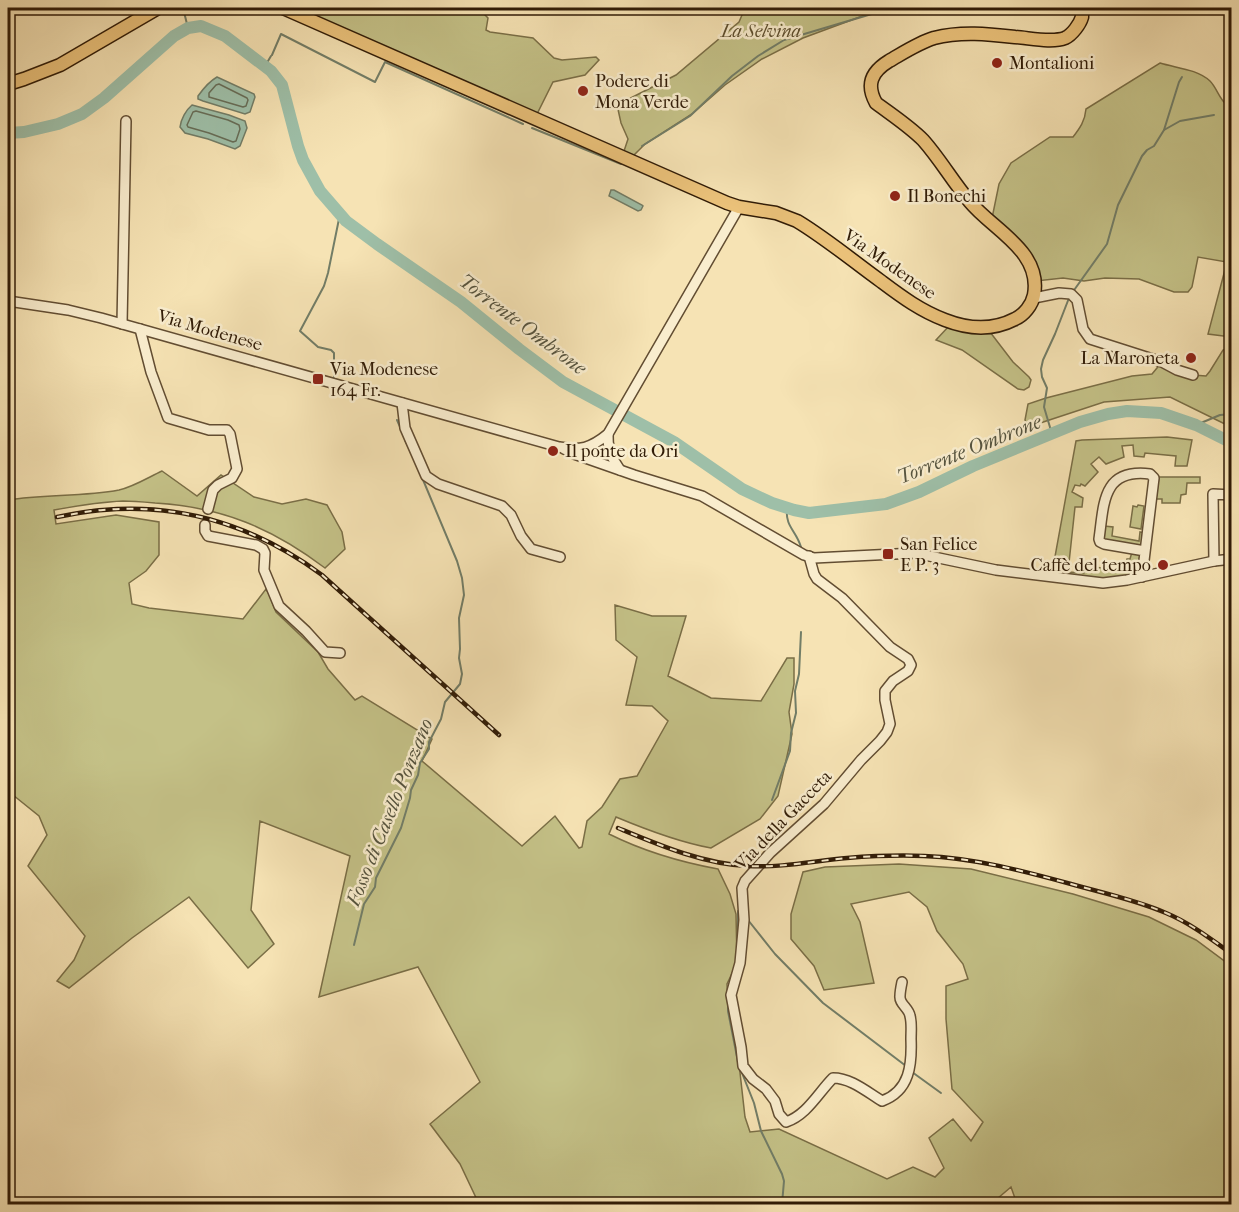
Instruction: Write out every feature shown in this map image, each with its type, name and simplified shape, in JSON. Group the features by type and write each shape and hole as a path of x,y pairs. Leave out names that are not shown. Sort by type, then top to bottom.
{"main road":[{"path":"8,84 60,65 158,8"},
{"name":"Via Modenese","path":"282,8 739,207 776,213 797,221 904,298 921,309 955,324 978,328 1005,324 1018,318 1034,298"},
{"path":"1034,298 1036,281 1022,251 970,202 922,139 876,103 871,83 875,72 885,64 932,39 979,33 1049,40 1066,38 1076,28 1082,16 1082,8"}],"street":[{"path":"122,324 126,121"},
{"path":"562,448 588,447 610,430 739,207"},
{"path":"1034,298 1059,293 1071,294 1077,300 1083,329 1090,339 1162,362 1193,375"},
{"name":"Via Modenese","path":"8,301 68,310 122,324 562,448"},
{"path":"140,329 153,380 168,418 209,430 227,430 230,434 236,472 230,480 213,490 208,509"},
{"path":"402,403 405,428 426,476 438,484 502,506 511,515 521,536 531,549 560,557"},
{"path":"610,430 608,443 620,470"},
{"path":"562,448 620,470 702,496 814,558 915,553 996,570 1093,583 1113,583 1232,559"},
{"path":"1142,577 1155,478 1150,474 1134,472 1120,478 1107,493 1099,539 1104,544 1145,551"},
{"path":"1214,561 1213,494 1232,495"},
{"path":"205,525 208,536 256,545 263,549 265,553 264,570 279,606 325,652 340,653"},
{"name":"Via della Gacceta","path":"808,556 817,579 842,598 890,647 908,659 911,665 908,671 893,681 885,691 890,724 887,732 824,804 770,853 745,881 742,888 744,920 740,963 731,995 743,1066 753,1079 766,1089 775,1101 779,1114 786,1122 795,1119 808,1107 833,1078 842,1078 858,1085 882,1101 892,1098 904,1083 912,1061 909,1011 899,997 902,982"}],"green space":[{"path":"295,8 444,8 484,14 488,18 486,30 533,38 554,58 562,60 596,57 599,60 585,75 553,82 537,114"},
{"name":"La Selvina","path":"747,8 884,8 803,38 762,59 725,85 692,114 645,144 629,160 622,157 628,139 617,105 676,75 739,22"},
{"path":"1160,63 1193,71 1205,77 1224,103 1227,105 1231,102 1231,337 1208,334 1227,262 1198,257 1192,287 1188,292 1174,292 1139,279 1105,278 1084,281 1063,278 1036,281 1032,269 991,223 999,184 1011,163 1050,137 1073,137 1082,124 1086,109"},
{"path":"949,326 990,332 1013,362 1029,377 1031,380 1029,387 1024,390 1018,389 962,350 936,340"},
{"path":"1231,346 1231,427 1170,397 1104,402 1028,427 1025,420 1028,404 1132,376 1152,374 1162,362 1193,375 1206,376 1223,350"},
{"path":"1167,437 1192,440 1187,466 1175,466 1176,456 1145,453 1144,457 1134,456 1133,445 1122,446 1124,457 1106,464 1099,457 1091,464 1098,472 1085,486 1075,485 1072,492 1083,498 1082,507 1075,507 1068,572 1084,573 1087,566 1125,571 1127,559 1130,559 1132,552 1141,557 1137,571 1122,578 1052,573 1076,441"},
{"path":"162,471 197,496 221,475 254,497 282,504 306,499 327,505 342,532 345,549 325,568 286,542 245,522 202,509 147,502 88,504 54,510 56,524 116,515 159,522 159,555 146,571 129,583 132,604 243,619 266,589 276,612 318,652 328,669 355,700 362,696 432,739 422,761 522,846 555,816 579,848 582,847 587,821 602,807 620,779 637,776 668,721 652,706 626,705 637,657 616,640 615,605 652,616 686,616 668,676 711,698 761,701 787,658 794,658 794,684 789,712 792,734 778,796 760,819 711,848 663,835 616,817 609,834 662,855 718,869 730,894 736,914 737,963 727,984 728,1010 737,1046 745,1117 750,1132 779,1129 887,1179 913,1167 935,1177 944,1168 929,1138 953,1119 971,1141 983,1122 952,1089 946,1019 946,986 968,979 963,964 937,931 927,907 909,892 851,904 860,922 874,983 824,990 814,966 791,939 791,914 803,872 825,867 899,864 971,869 1073,894 1149,917 1196,940 1231,966 1231,1204 1017,1204 1011,1187 991,1204 479,1204 460,1164 430,1124 480,1082 418,967 319,997 350,856 260,821 251,910 274,944 248,968 189,897 69,988 57,981 74,960 85,936 28,866 47,835 39,816 8,791 8,624 12,622 8,616 8,500 119,490"},
{"path":"1159,477 1200,477 1200,483 1187,483 1186,494 1181,495 1180,503 1162,503 1162,499 1156,499"},
{"path":"1133,506 1144,506 1141,529 1130,527"},
{"path":"1104,526 1113,527 1112,536 1139,541 1140,532 1145,533 1142,545 1103,540"}],"water":[{"path":"217,77 254,94 250,112 245,114 198,99 204,88"},
{"path":"192,105 245,121 247,128 240,146 235,149 185,133 180,127 186,112"},
{"path":"611,190 642,205 641,210 638,211 609,196"}],"waterway":[{"path":"183,8 188,28"},
{"path":"642,146 690,116 732,76 784,40 892,8"},
{"path":"1012,8 1026,10 1048,8"},
{"name":"Torrente Ombrone","path":"8,133 24,132 58,124 82,114 104,98 174,36 188,28 201,26 225,36 271,71 282,85 303,160 320,191 346,221 461,302 563,382 674,442 742,489 794,510 809,513 886,504 1080,422 1127,411 1161,413 1196,425 1232,443"},
{"path":"272,55 281,34 375,82 385,62 523,124"},
{"path":"265,66 271,56"},
{"path":"1164,130 1182,77"},
{"path":"1072,293 1107,244 1118,205 1142,156 1154,146 1164,130 1180,121 1214,115"},
{"path":"532,128 621,164 624,163"},
{"name":"Fosso di Casello Ponzano","path":"334,380 334,353 318,347 300,331 324,286 340,214"},
{"path":"1052,434 1044,407 1047,388 1041,369 1069,298"},
{"path":"1196,425 1220,415 1232,414"},
{"name":"Fosso di Casello Ponzano","path":"397,420 401,429"},
{"name":"Fosso di Casello Ponzano","path":"405,440 418,467"},
{"name":"Fosso di Casello Ponzano","path":"354,945 364,904 375,887 376,878 401,828 420,763 429,749 429,742 441,719 445,702 460,684 462,674 459,658 459,618 464,595 462,578 421,475"},
{"path":"787,508 789,524 801,547"},
{"path":"772,800 790,751 791,733 796,713 795,691 799,674 801,632"},
{"path":"738,911 738,941"},
{"path":"748,920 775,954 823,1003 906,1066"},
{"path":"728,1000 738,1062"},
{"path":"740,1068 754,1103 761,1131 782,1174 784,1181 782,1204"},
{"path":"912,1072 941,1093"}],"railway":[{"path":"57,517 103,510 162,510 191,515 246,531 297,558 322,575 499,735"},
{"path":"618,828 698,858 748,866 773,866 876,856 943,857 999,866 1155,908 1192,926 1232,954"}],"place":[{"name":"Montalioni","path":"997,63"},
{"name":"Podere di Mona Verde","path":"583,91"},
{"name":"Il Bonechi","path":"895,196"},
{"name":"La Maroneta","path":"1191,358"},
{"name":"Via Modenese 164 Fr.","path":"318,379"},
{"name":"Il ponte da Ori","path":"553,451"},
{"name":"San Felice E P. 3","path":"888,554"},
{"name":"Caffè del tempo","path":"1163,565"}]}
